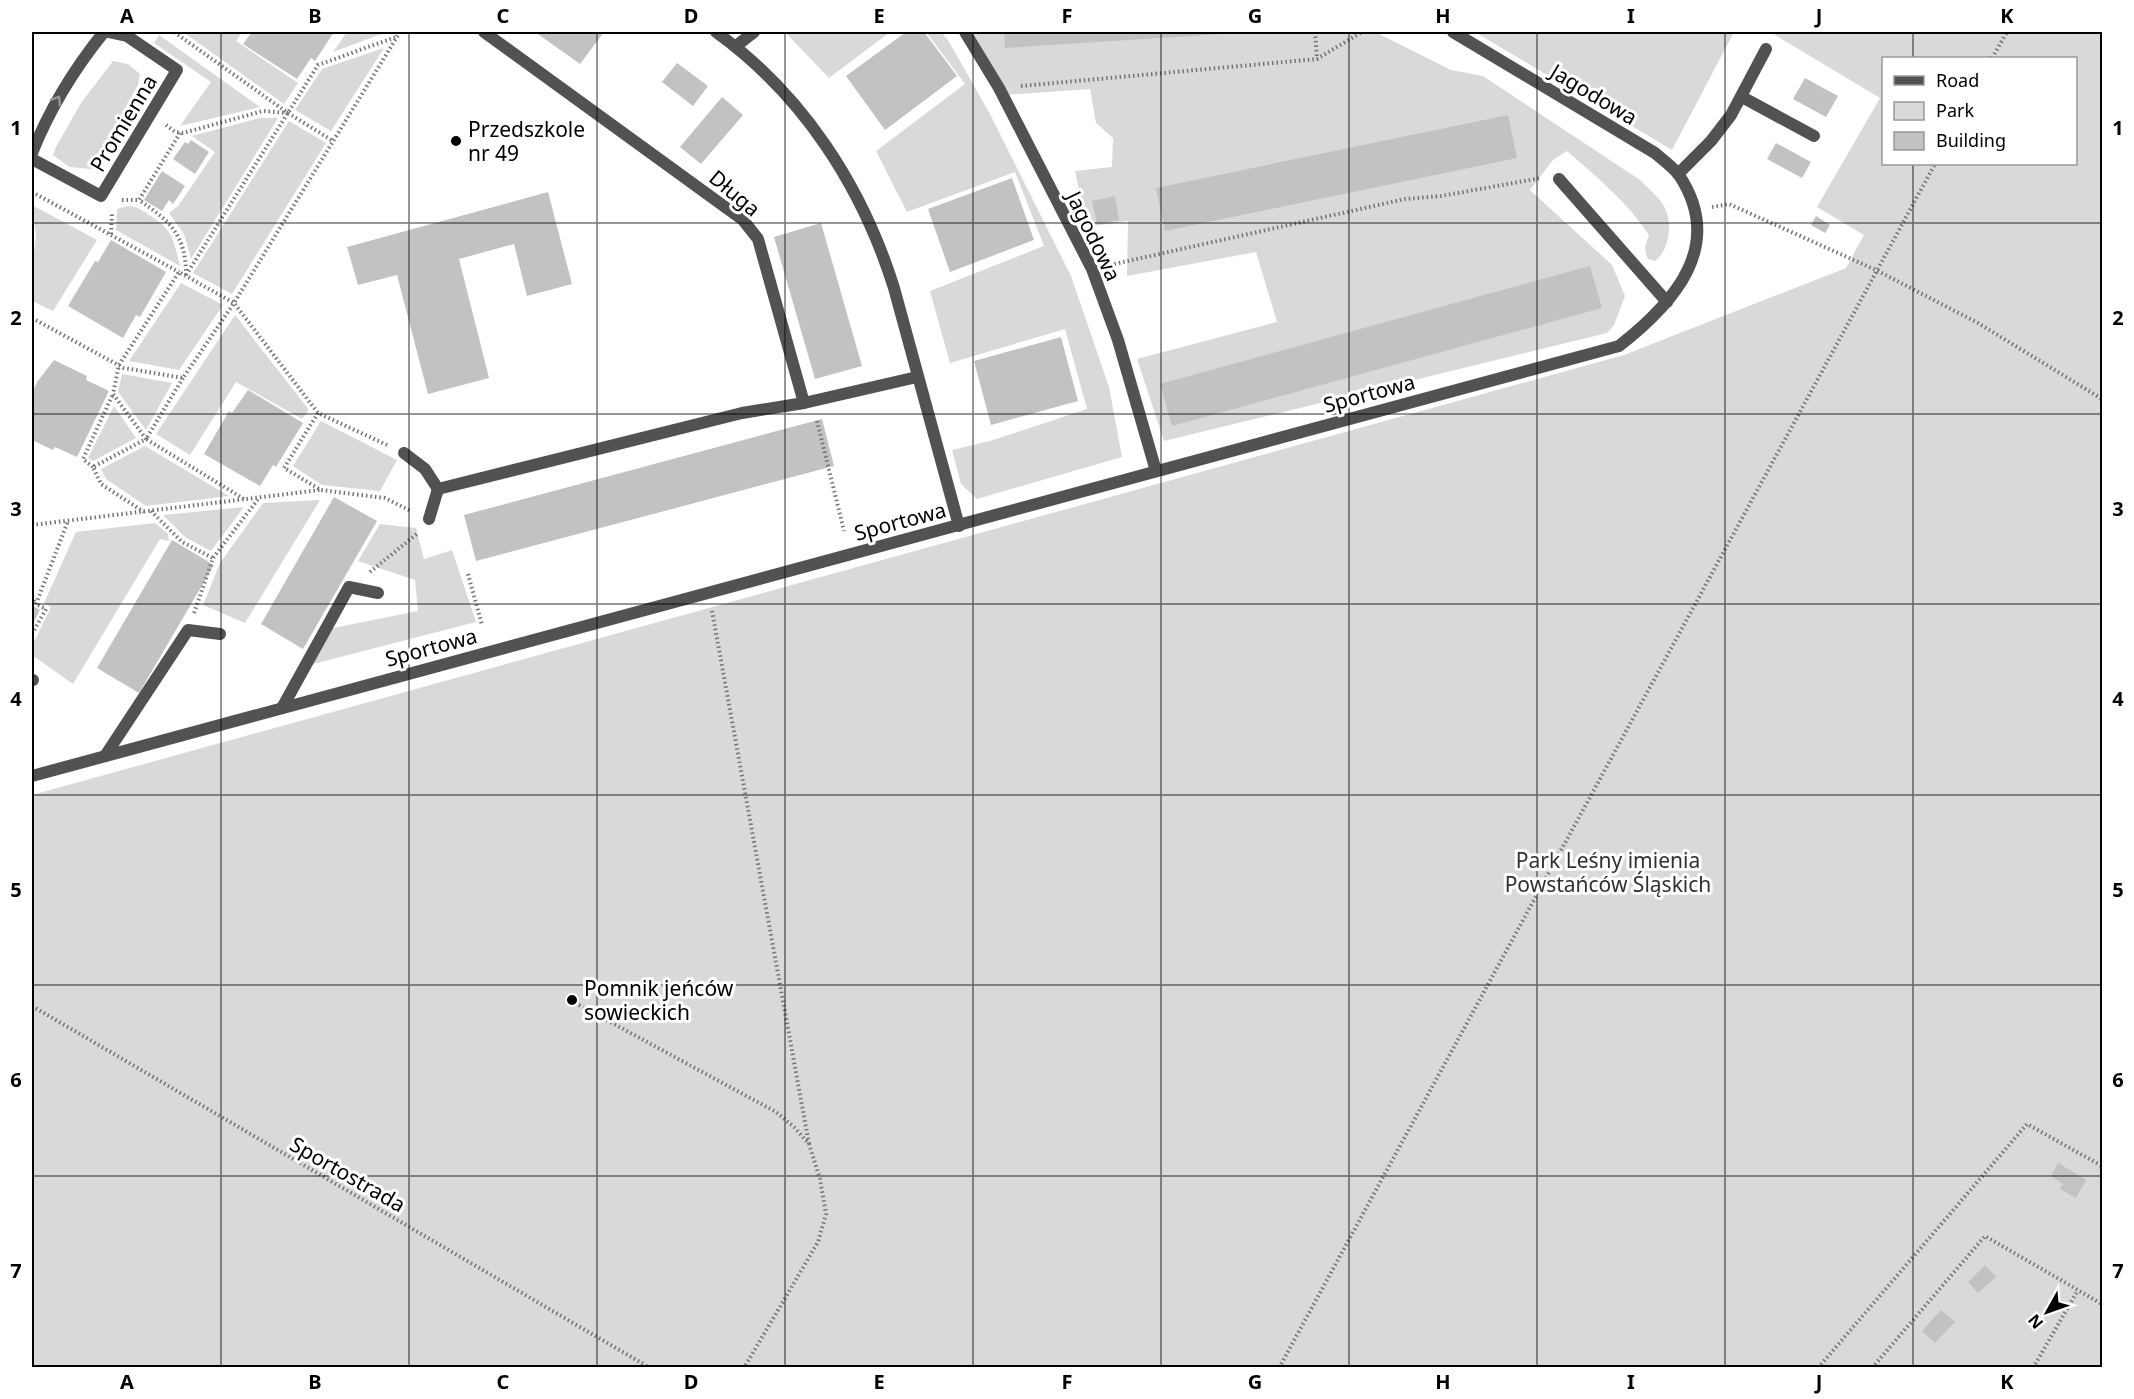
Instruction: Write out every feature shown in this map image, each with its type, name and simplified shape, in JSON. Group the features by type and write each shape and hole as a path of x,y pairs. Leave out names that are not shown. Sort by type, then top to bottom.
{"street":[{"name":"Promienna","path":"32,159 101,196 177,70 127,36 106,32"},
{"path":"32,153 58,96 90,50 106,32"},
{"name":"Długa","path":"484,32 743,220 758,240 808,403"},
{"path":"716,32 736,46 771,77 806,117 850,185 882,252 959,526"},
{"path":"736,46 754,32"},
{"name":"Jagodowa","path":"965,32 999,88 1092,269 1118,340 1156,471"},
{"name":"Jagodowa","path":"1453,32 1655,153 1678,174 1696,209"},
{"path":"1678,174 1711,141 1742,97 1766,49"},
{"path":"1742,97 1814,136"},
{"path":"1559,179 1667,302"},
{"name":"Sportowa","path":"32,776 1619,346 1647,324 1675,294 1692,263 1695,249 1696,209"},
{"path":"438,489 742,412 808,403 917,377"},
{"path":"404,453 425,468 438,489 429,519"},
{"path":"282,708 349,587 378,593"},
{"path":"105,756 188,630 220,634"}],"path":[{"path":"174,32 288,113 333,141"},
{"path":"93,467 146,439 183,378 234,303 400,32"},
{"path":"1315,32 1317,59"},
{"path":"999,88 1317,59 1362,32"},
{"path":"1993,57 2007,32"},
{"path":"186,275 318,64 396,37"},
{"path":"150,116 180,133 263,111 288,113"},
{"path":"180,133 139,200 164,217 177,234 185,260 186,275"},
{"path":"1279,1368 1934,165"},
{"path":"1092,269 1405,199 1442,196 1535,178 1559,179"},
{"path":"32,192 234,303 318,413 404,453"},
{"path":"111,234 112,203"},
{"path":"1696,209 1729,204 1876,270 1978,323 2103,399"},
{"path":"144,512 101,484 93,467 83,459 113,394 119,365 179,272"},
{"path":"32,318 124,368 183,378"},
{"path":"113,394 146,439 245,500"},
{"path":"808,403 844,531"},
{"path":"318,413 284,468 321,490"},
{"path":"32,525 321,490 385,498 429,519 419,532 349,587"},
{"path":"188,630 213,558 260,498"},
{"path":"151,511 182,542 213,558"},
{"path":"36,604 68,521"},
{"path":"468,573 482,625"},
{"path":"32,596 36,604 46,609 32,634"},
{"path":"711,607 809,1144 820,1179 826,1214 819,1242 744,1368"},
{"path":"579,1005 776,1112 809,1144"},
{"name":"Sportostrada","path":"32,1006 650,1368"},
{"path":"1818,1368 2027,1124 2103,1166"},
{"path":"1872,1368 1985,1236 2103,1304"},
{"path":"2033,1368 2078,1290"}],"green space":[{"path":"183,32 242,32 236,41 298,83 284,104"},
{"path":"347,32 387,32 333,52"},
{"path":"785,32 890,32 829,78"},
{"path":"926,32 941,32 948,40 990,114 1071,276 1109,387 1122,457 977,499 961,484 952,450 990,441 1087,409 1065,329 950,363 930,291 1044,246 1015,172 907,212 876,151 965,84"},
{"path":"967,32 1375,32 1451,70 1483,76 1640,180 1656,195 1665,208 1669,226 1666,246 1655,261 1648,259 1645,250 1649,235 1640,223 1611,190 1567,151 1553,160 1530,190 1612,265 1625,296 1614,325 1607,333 1164,441 1137,359 1277,322 1256,252 1127,276 1128,221 1087,227 1075,171 1112,167 1113,138 1096,123 1090,89 1004,95"},
{"path":"1475,32 1734,32 1672,150"},
{"name":"Park Leśny imienia Powstańców Śląskich","path":"1770,32 2102,32 2102,1367 32,1368 32,795 1624,355 1846,268 1864,235 1817,207 1880,98"},
{"path":"159,35 260,107 180,126 211,82 154,43"},
{"path":"384,48 331,131 295,110 322,69"},
{"path":"113,61 128,64 140,74 138,85 91,169 69,167 53,155 56,147 81,103"},
{"path":"260,118 278,118 191,259 184,234 169,213 178,206 215,152 192,136"},
{"path":"289,121 326,143 232,294 193,273"},
{"path":"32,205 97,240 53,311 32,301 36,235"},
{"path":"128,206 142,210 163,225 174,243 180,266 116,230 117,209"},
{"path":"181,283 223,305 179,370 129,361"},
{"path":"235,315 309,410 302,419 236,382 190,455 156,434"},
{"path":"122,374 172,383 146,430 118,392"},
{"path":"114,406 136,438 93,461 88,458"},
{"path":"321,421 397,460 380,491 322,485 293,466"},
{"path":"145,446 229,496 146,506 106,479 101,469"},
{"path":"320,500 245,623 203,605 220,563 263,503"},
{"path":"244,507 211,551 185,537 163,515"},
{"path":"155,523 168,534 169,541 160,539 73,684 32,655 32,646 51,607 44,603 76,532"},
{"path":"380,524 416,528 424,559 452,550 476,622 313,664 333,628 418,611 415,580 358,561"}],"building":[{"path":"252,32 334,32 315,61 311,58 297,79 243,44"},
{"path":"535,32 604,32 580,64"},
{"path":"906,32 924,32 957,76 885,130 846,76"},
{"path":"1004,32 1237,32 1238,33 1005,48"},
{"path":"677,63 708,86 693,106 662,82"},
{"path":"1805,78 1838,96 1826,117 1793,99"},
{"path":"722,97 743,115 701,164 680,147"},
{"path":"1508,115 1517,158 1165,231 1156,188"},
{"path":"191,140 209,152 195,174 173,159 185,142 188,144"},
{"path":"1776,143 1811,162 1802,178 1767,159"},
{"path":"162,171 185,186 173,204 169,200 162,211 144,200"},
{"path":"1012,178 1034,240 950,272 928,209"},
{"path":"548,192 572,284 527,296 514,244 459,259 489,378 428,394 397,275 358,285 347,247"},
{"path":"1115,196 1119,220 1097,224 1092,201"},
{"path":"1816,216 1830,225 1825,233 1811,225"},
{"path":"821,223 862,366 815,379 774,237"},
{"path":"111,240 166,272 140,317 136,315 123,338 68,306 95,261 98,262"},
{"path":"1590,266 1602,308 1172,426 1160,384"},
{"path":"1061,337 1078,401 991,425 974,361"},
{"path":"54,360 87,376 86,380 109,391 77,457 55,447 53,450 32,440 32,394 37,382"},
{"path":"248,390 303,423 276,467 273,465 260,486 204,454 229,411 232,413"},
{"path":"822,419 834,466 476,561 464,515"},
{"path":"334,497 377,521 303,649 261,624"},
{"path":"172,540 214,565 139,693 97,668"},
{"path":"32,605 40,610 32,626"},
{"path":"2058,1163 2086,1180 2076,1198 2060,1189 2063,1184 2051,1176"},
{"path":"1985,1265 1996,1277 1978,1293 1968,1282"},
{"path":"1941,1310 1955,1322 1935,1343 1922,1331"}],"place":[{"name":"Przedszkole nr 49","path":"456,141"},
{"name":"Pomnik jeńców sowieckich","path":"572,1000"}]}
